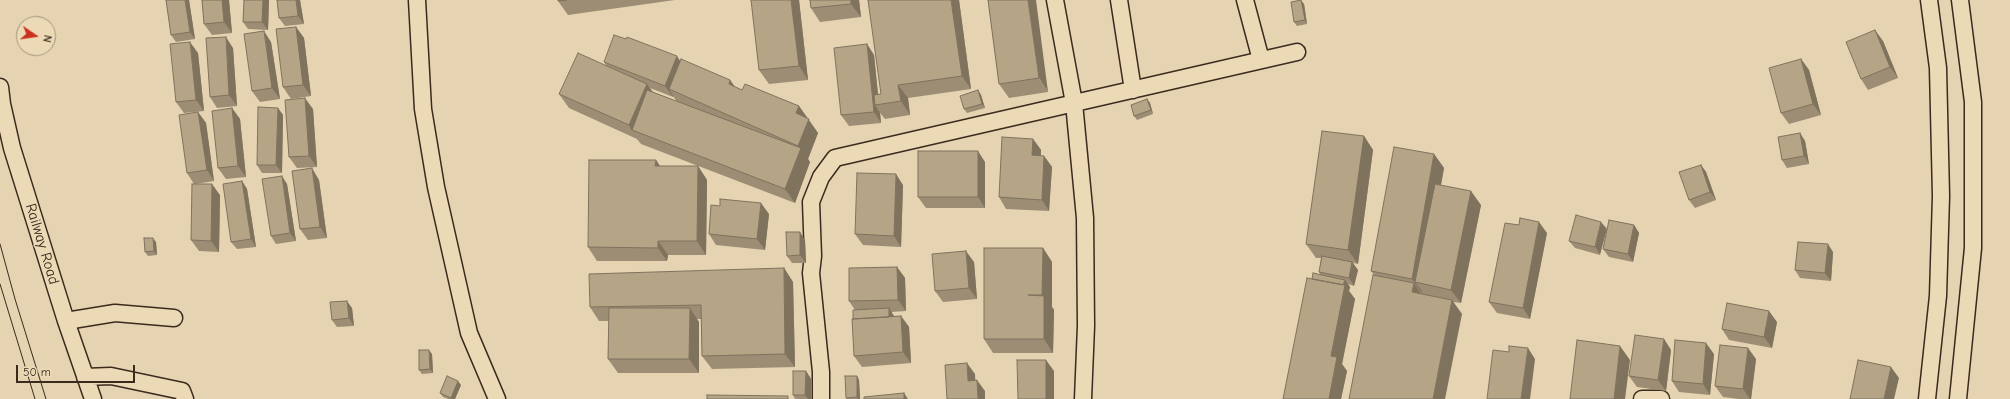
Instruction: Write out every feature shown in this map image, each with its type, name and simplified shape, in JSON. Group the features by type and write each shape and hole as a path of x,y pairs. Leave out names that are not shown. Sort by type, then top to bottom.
{"street":[{"path":"417,0 423,109 436,187 469,334 497,399"},
{"path":"1055,0 1074,103 1084,218 1086,326 1083,399"},
{"path":"1119,0 1133,90"},
{"path":"1245,0 1261,60"},
{"path":"1927,399 1938,296 1941,196 1938,68 1929,0"},
{"path":"1958,399 1973,248 1973,102 1960,0"},
{"path":"821,399 821,372 811,273 813,256 811,202 821,177 835,158 1296,52"},
{"name":"Railway Road","path":"0,87 2,104 12,148 66,321 93,399"},
{"path":"66,321 115,313 174,318"},
{"path":"85,377 111,376 182,391 185,399"},
{"path":"1642,399 1662,399"}],"building":[{"path":"166,0 185,0 190,32 171,35"},
{"path":"202,0 222,0 224,22 204,24"},
{"path":"244,0 263,0 262,22 243,22"},
{"path":"277,0 296,0 298,16 279,18"},
{"path":"751,0 791,0 799,66 759,70"},
{"path":"810,0 851,0 851,4 811,8"},
{"path":"868,0 951,0 962,76 898,85 901,101 875,105 874,95 881,94"},
{"path":"988,0 1028,0 1039,78 999,84"},
{"path":"1301,0 1305,20 1294,22 1291,2"},
{"path":"296,27 303,85 283,87 276,29"},
{"path":"1875,30 1890,67 1861,79 1846,42"},
{"path":"264,31 272,88 252,91 244,34"},
{"path":"614,35 626,39 627,37 677,56 665,86 604,62"},
{"path":"226,37 229,95 210,97 206,38"},
{"path":"190,42 196,100 176,102 170,44"},
{"path":"867,44 874,112 841,115 834,48"},
{"path":"578,53 647,84 629,125 559,94"},
{"path":"681,59 730,80 729,84 742,90 745,84 799,106 796,113 809,119 798,146 669,89"},
{"path":"1801,59 1813,104 1781,113 1769,68"},
{"path":"647,90 801,148 785,189 632,130"},
{"path":"978,90 982,104 964,109 960,96"},
{"path":"305,98 309,156 289,157 285,100"},
{"path":"1147,99 1151,110 1134,116 1131,105"},
{"path":"258,107 278,108 276,165 257,165"},
{"path":"232,108 238,166 218,168 212,111"},
{"path":"198,112 207,170 187,173 179,115"},
{"path":"1322,131 1364,136 1348,250 1306,244"},
{"path":"1800,133 1804,156 1782,160 1778,137"},
{"path":"1002,137 1033,139 1032,155 1044,156 1042,200 999,197"},
{"path":"1394,147 1434,154 1412,279 1371,271"},
{"path":"918,151 978,151 978,197 918,197"},
{"path":"589,160 656,160 655,166 698,166 697,241 658,241 658,248 588,247"},
{"path":"1701,165 1710,192 1689,200 1679,172"},
{"path":"312,168 320,227 300,229 292,171"},
{"path":"857,173 896,174 894,236 855,234"},
{"path":"282,176 290,233 271,236 262,179"},
{"path":"242,181 251,239 231,242 223,184"},
{"path":"192,184 212,184 211,241 191,240"},
{"path":"1435,184 1471,191 1451,290 1415,282"},
{"path":"720,199 761,203 757,239 709,234 711,205 720,206"},
{"path":"1576,215 1601,222 1595,247 1569,241"},
{"path":"1520,218 1539,222 1523,308 1489,302 1505,223 1519,225"},
{"path":"1609,220 1634,225 1628,254 1603,249"},
{"path":"786,232 800,232 800,255 787,256"},
{"path":"144,238 153,238 154,251 145,252"},
{"path":"1798,242 1828,244 1825,273 1795,270"},
{"path":"984,248 1043,248 1042,295 1028,295 1044,296 1044,339 984,339"},
{"path":"966,251 969,288 935,291 932,254"},
{"path":"1322,256 1352,262 1349,278 1319,272"},
{"path":"897,267 898,300 849,301 849,268"},
{"path":"784,268 785,354 702,356 701,305 590,307 589,274"},
{"path":"1313,273 1345,280 1343,285 1312,279"},
{"path":"1373,275 1414,283 1412,292 1452,300 1433,399 1349,399"},
{"path":"1307,278 1345,285 1331,356 1337,357 1329,399 1283,399"},
{"path":"347,301 349,318 332,320 330,302"},
{"path":"1727,303 1769,311 1764,337 1722,329"},
{"path":"609,308 690,308 689,359 608,359"},
{"path":"889,308 889,317 853,319 853,310"},
{"path":"901,316 903,352 854,356 852,319"},
{"path":"1635,335 1664,339 1658,380 1629,376"},
{"path":"1577,340 1620,346 1614,399 1570,399"},
{"path":"1675,340 1706,343 1703,384 1672,381"},
{"path":"1720,345 1748,348 1743,389 1715,386"},
{"path":"1509,346 1528,348 1521,399 1487,399 1493,350 1509,352"},
{"path":"419,350 429,350 430,369 419,370"},
{"path":"1017,360 1046,360 1046,399 1018,399"},
{"path":"1858,360 1891,367 1884,399 1850,399"},
{"path":"967,363 968,381 977,380 978,399 947,399 945,365"},
{"path":"793,371 806,371 805,395 793,395"},
{"path":"447,376 458,381 451,398 440,393"},
{"path":"845,376 857,376 857,397 846,398"},
{"path":"904,393 904,399 864,399 864,397"},
{"path":"707,395 788,396 788,399 707,399"}],"tram line":[{"path":"0,244 15,299 46,399"},
{"path":"0,284 35,399"}]}
